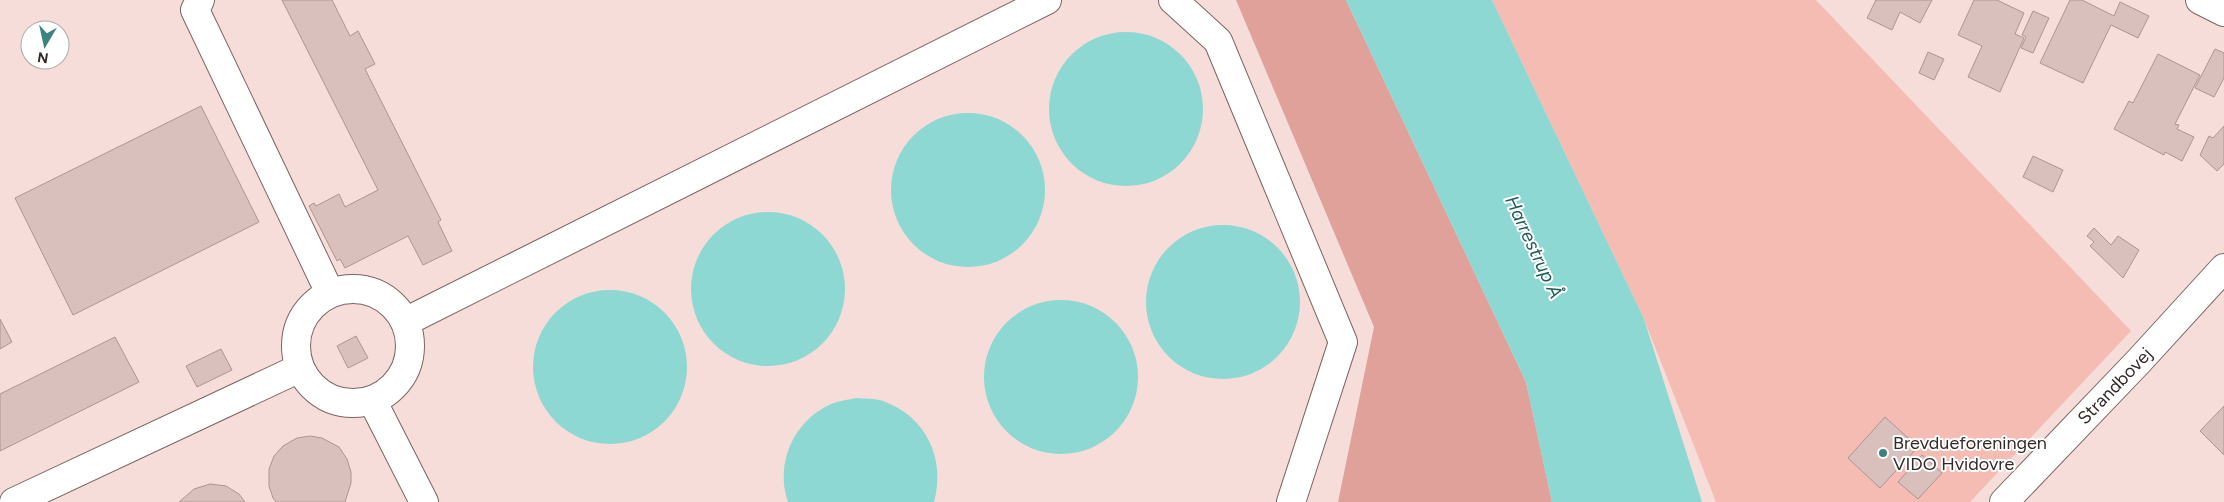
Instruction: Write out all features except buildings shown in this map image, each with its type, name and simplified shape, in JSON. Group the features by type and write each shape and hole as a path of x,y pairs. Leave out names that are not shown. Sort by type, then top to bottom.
{"street":[{"path":"200,0 195,10 330,293"},
{"path":"405,322 1047,0"},
{"path":"1173,0 1218,41 1343,342 1291,502"},
{"path":"2200,0 2224,12"},
{"name":"Strandbovej","path":"2004,502 2139,361 2224,268"},
{"path":"347,289 381,296 395,307 405,322 410,340 409,359 401,377 388,391 372,400 355,403 338,401 322,394 309,382 300,368 296,351 297,333 304,317 315,303 330,293 347,289"},
{"path":"14,502 300,368"},
{"path":"372,400 424,502"}],"shaded area":[{"path":"1236,0 1346,0 1526,382 1552,502 1338,502 1374,327"},
{"path":"1492,0 1816,0 2131,331 1970,502 1716,502 1644,319"}],"water":[{"name":"Harrestrup Å","path":"1346,0 1492,0 1644,319 1702,502 1552,502 1526,382"},
{"path":"1126,32 1141,33 1156,38 1181,54 1197,79 1202,94 1202,124 1197,139 1181,164 1156,180 1141,185 1126,186 1111,185 1096,180 1071,164 1055,139 1050,124 1049,109 1050,94 1055,79 1071,54 1096,38 1111,33"},
{"path":"968,113 983,114 998,119 1023,135 1039,160 1044,175 1044,205 1039,220 1023,245 998,261 983,266 968,267 953,266 938,261 913,245 897,220 892,205 891,190 892,175 897,160 913,135 938,119 953,114"},
{"path":"768,212 783,213 798,218 823,234 839,259 844,274 844,304 839,319 823,344 798,360 783,365 768,366 753,365 738,360 713,344 697,319 692,304 691,289 692,274 697,259 713,234 738,218 753,213"},
{"path":"1223,225 1238,226 1253,231 1278,247 1294,272 1299,287 1299,317 1294,332 1278,357 1253,373 1238,378 1223,379 1208,378 1193,373 1168,357 1152,332 1147,317 1146,302 1147,287 1152,272 1168,247 1193,231 1208,226"},
{"path":"610,290 625,291 640,296 665,312 681,337 686,352 686,382 681,397 665,422 640,438 625,443 610,444 595,443 580,438 555,422 539,397 534,382 533,367 534,352 539,337 555,312 580,296 595,291"},
{"path":"1061,300 1076,301 1091,306 1116,322 1132,347 1137,362 1137,392 1132,407 1116,432 1091,448 1076,453 1061,454 1046,453 1031,448 1006,432 990,407 985,392 984,377 985,362 990,347 1006,322 1031,306 1046,301"},
{"path":"856,398 880,400 898,408 911,417 921,428 929,441 937,470 934,502 788,502 784,473 790,446 797,433 816,412 832,404"}],"place":[{"name":"Brevdueforeningen VIDO Hvidovre","path":"1883,453"}]}
